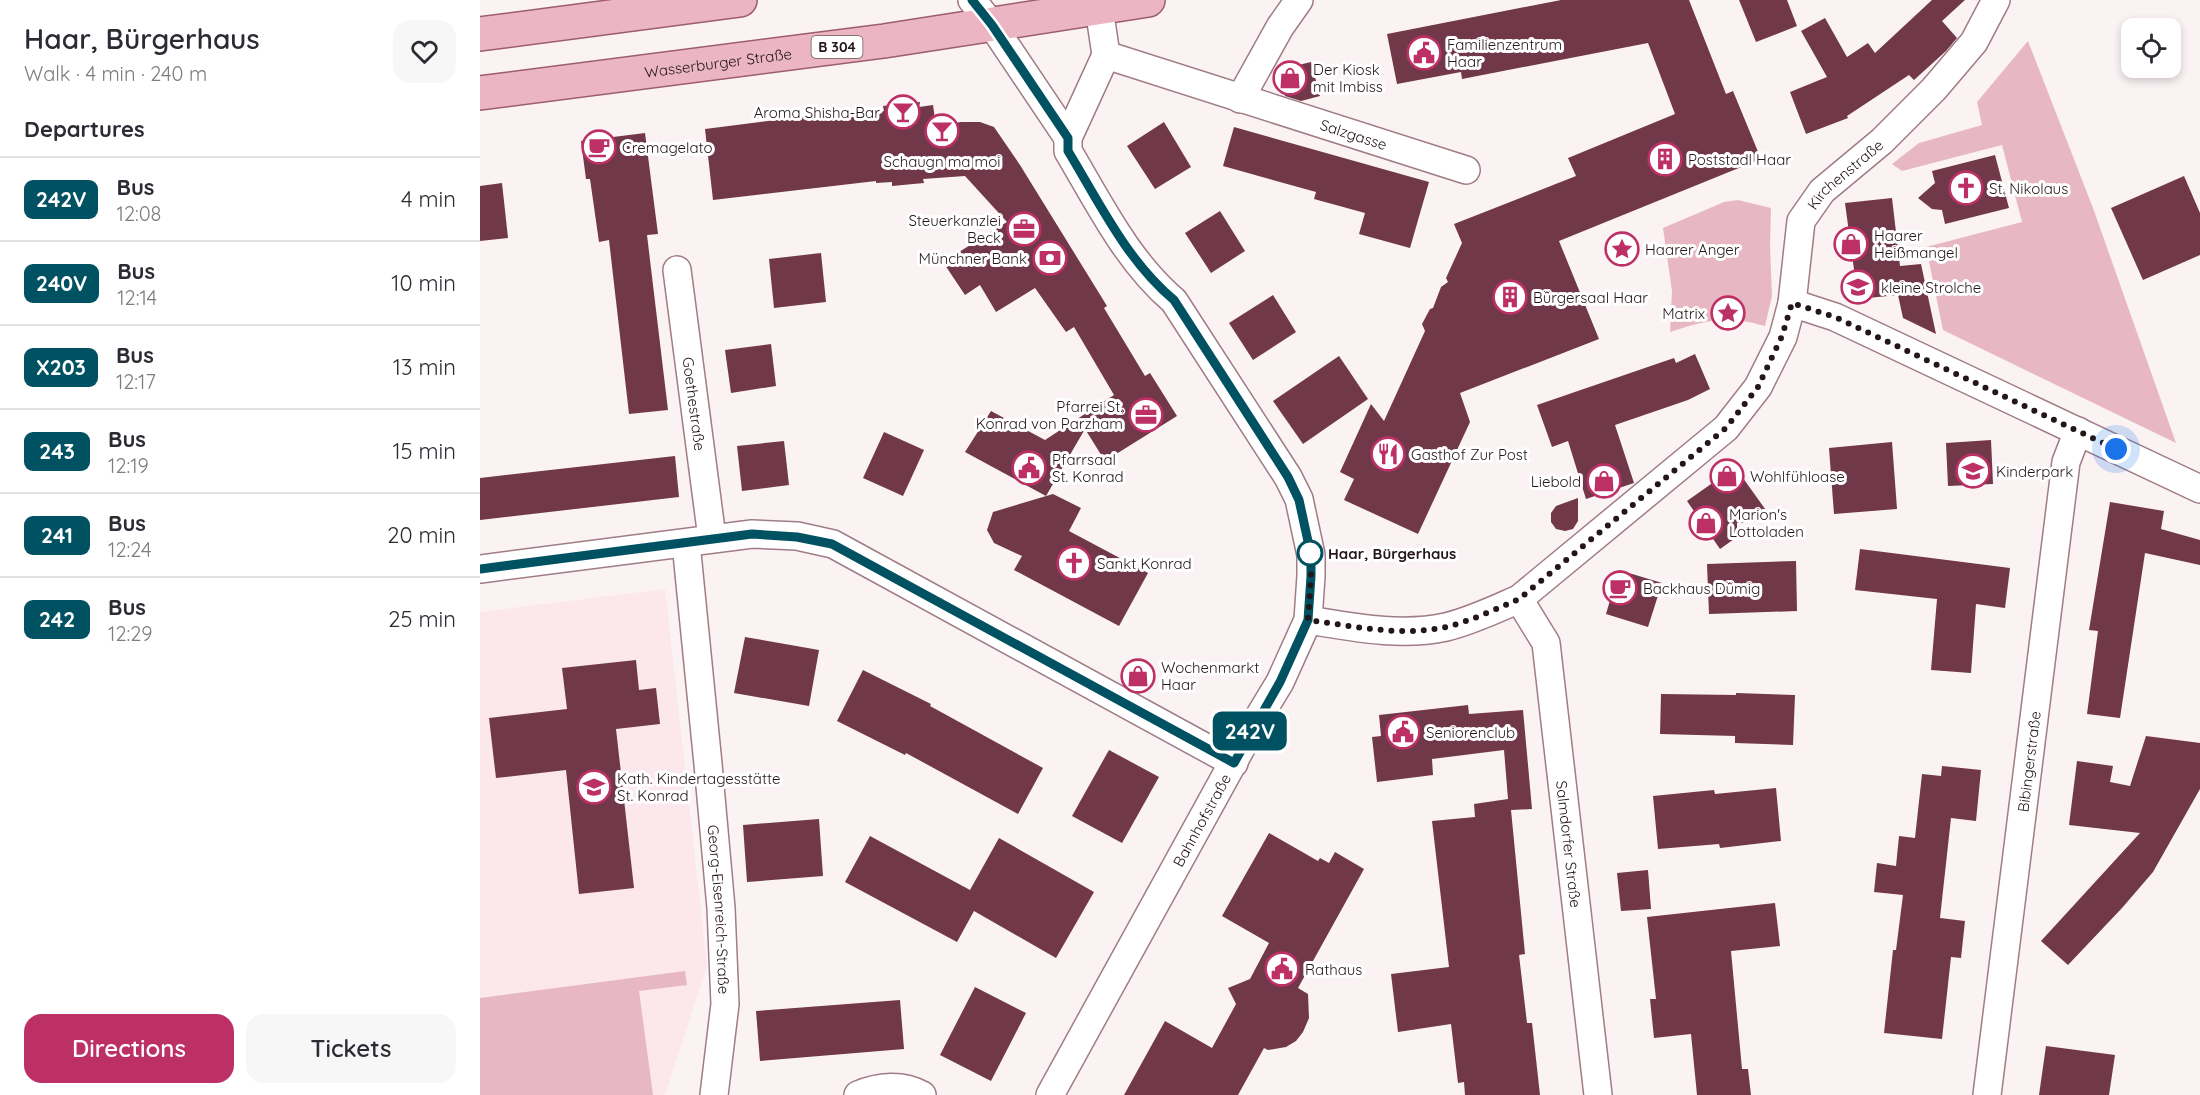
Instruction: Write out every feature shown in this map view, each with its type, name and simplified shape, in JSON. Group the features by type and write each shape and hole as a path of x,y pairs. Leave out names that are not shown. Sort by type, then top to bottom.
{"main road":[{"path":"480,34 740,0"},
{"name":"B 304","path":"992,25 1148,0"},
{"name":"Wasserburger Straße","path":"480,93 992,25"}],"street":[{"name":"Bahnhofstraße","path":"972,0 992,25 1068,138 1068,151 1140,267 1155,285 1174,300 1288,477 1299,500 1311,555 1308,620 1280,682 1050,1095"},
{"path":"1240,99 1280,27 1299,0"},
{"name":"Kirchenstraße","path":"1308,620 1363,629 1446,627 1519,599 1726,428 1758,387 1782,336 1792,303 1802,221 1813,203 1822,191 1882,141 1935,89 1974,42 1996,0"},
{"path":"1068,138 1106,55 1099,8"},
{"name":"Salzgasse","path":"1106,55 1466,170"},
{"name":"Goethestraße","path":"677,270 712,538"},
{"path":"1792,303 1829,315 2200,489"},
{"name":"Bibingerstraße","path":"1987,1095 2066,462 2078,431"},
{"path":"480,569 752,534 797,537 832,544 1234,763"},
{"name":"Georg-Eisenreich-Straße","path":"686,543 721,908 725,1005 714,1095"},
{"name":"Salmdorfer Straße","path":"1519,599 1546,644 1598,1095"},
{"path":"858,1095 880,1088 899,1087 922,1095"}],"shaded area":[{"path":"2028,41 2093,208 2176,443 1943,330 1926,247 2022,222 2002,145 1902,171 1892,164 1919,143 1982,125 1977,102"},
{"path":"1738,200 1771,208 1772,296 1765,326 1717,320 1670,332 1672,291 1663,228 1724,202"},
{"name":"Kath. Kindertagesstätte St. Konrad","path":"665,589 707,966 665,1095 480,1095 480,612"},
{"path":"685,971 687,985 639,991 653,1095 480,1095 480,998"}],"building":[{"path":"1561,0 1689,0 1726,94 1733,91 1761,159 1559,241 1599,339 1460,393 1470,422 1418,534 1344,500 1354,479 1340,472 1371,404 1384,421 1425,331 1422,324 1430,309 1433,308 1441,287 1448,282 1446,278 1462,243 1454,224 1576,176 1568,158 1675,114 1648,43 1462,79 1461,72 1397,84 1387,34"},
{"path":"1739,0 1787,0 1797,26 1756,42"},
{"path":"1932,0 1965,0 1942,21 1957,38 1946,51 1914,80 1909,75 1847,116 1848,118 1806,134 1790,92 1827,77 1801,31 1825,18 1847,57 1868,43 1875,53"},
{"path":"1311,62 1320,96 1301,101 1285,96 1278,70"},
{"path":"920,102 919,107 933,105 936,126 980,122 994,127 1107,306 1104,308 1145,376 1150,373 1177,416 1105,461 1085,429 1046,496 965,452 991,411 1045,440 1114,395 1074,327 1066,332 1035,288 996,312 980,285 965,295 943,262 1007,222 965,176 923,179 924,183 892,186 892,182 876,183 876,181 713,200 705,129 832,113 832,118 884,111 883,106"},
{"path":"1164,122 1191,167 1155,189 1127,146"},
{"path":"1234,127 1429,182 1410,248 1359,234 1365,213 1314,199 1316,192 1223,166"},
{"path":"645,133 658,234 647,235 668,410 629,414 609,240 599,242 590,179 586,179 581,141"},
{"name":"St. Nikolaus","path":"1995,155 2009,208 1945,224 1942,210 1932,209 1918,198 1935,183 1932,171"},
{"path":"2184,176 2200,213 2200,255 2143,280 2111,208"},
{"path":"502,183 508,238 480,241 480,186"},
{"path":"1892,198 1900,266 1921,264 1936,334 1903,318 1898,295 1858,299 1845,203"},
{"path":"1220,211 1245,251 1211,273 1185,233"},
{"path":"821,253 826,302 774,308 769,259"},
{"path":"1273,295 1296,332 1253,360 1229,323"},
{"path":"771,344 776,386 731,393 725,350"},
{"path":"1695,354 1710,389 1688,400 1615,425 1634,483 1586,499 1568,441 1552,447 1537,405 1674,358 1676,363"},
{"path":"1339,356 1368,399 1303,444 1273,401"},
{"path":"884,432 924,450 903,496 863,478"},
{"path":"1991,440 1993,484 1948,486 1946,443"},
{"path":"784,441 789,485 742,491 737,446"},
{"path":"1892,442 1897,509 1834,514 1829,448"},
{"path":"675,456 679,497 480,520 480,478"},
{"path":"1735,467 1773,520 1737,523 1737,537 1720,549 1687,501"},
{"name":"Sankt Konrad","path":"1053,494 1081,508 1069,531 1148,573 1119,626 1014,570 1022,556 994,543 987,530 993,512"},
{"path":"1578,498 1578,521 1573,529 1565,531 1556,529 1551,522 1551,513 1556,506"},
{"path":"2110,502 2164,511 2161,529 2200,540 2200,565 2145,553 2120,718 2087,714 2098,631 2089,630"},
{"path":"1860,549 2010,568 2005,608 1976,604 1971,673 1931,670 1937,599 1855,590"},
{"path":"1796,561 1797,611 1709,614 1707,564"},
{"path":"1619,570 1662,583 1648,627 1606,614"},
{"path":"745,637 819,650 809,706 734,693"},
{"path":"636,660 639,690 656,688 660,724 616,729 634,888 579,894 566,770 496,778 489,718 567,709 562,668"},
{"path":"863,670 931,704 930,706 1043,768 1018,814 906,753 905,755 837,721"},
{"path":"1736,693 1795,695 1793,745 1735,743 1735,736 1660,734 1661,694 1736,695"},
{"path":"1468,705 1469,714 1523,710 1532,809 1511,810 1525,954 1519,955 1527,1023 1532,1023 1540,1095 1465,1095 1464,1082 1458,1083 1451,1024 1398,1032 1391,974 1449,967 1432,821 1475,817 1474,804 1508,799 1504,750 1432,759 1433,775 1377,782 1372,737 1381,736 1379,715"},
{"path":"2146,736 2200,743 2200,789 2153,872 2068,965 2041,941 2140,833 2069,825 2077,761 2113,766 2110,782 2130,786"},
{"path":"1109,750 1159,777 1122,843 1072,816"},
{"path":"1942,766 1981,770 1976,821 1951,818 1940,918 1965,921 1961,958 1951,957 1942,1039 1884,1033 1893,950 1896,950 1903,895 1874,892 1877,863 1896,866 1899,836 1915,838 1922,774 1941,776"},
{"path":"1776,788 1781,841 1720,848 1719,844 1658,849 1653,796 1714,790 1715,794"},
{"path":"819,819 823,876 747,882 743,825"},
{"name":"Rathaus","path":"1269,833 1318,861 1320,858 1329,863 1335,852 1364,869 1298,988 1308,994 1309,1018 1303,1032 1296,1041 1286,1047 1268,1050 1264,1048 1238,1095 1124,1095 1165,1021 1212,1048 1236,1004 1228,988 1250,979 1269,943 1222,916"},
{"path":"870,836 970,890 999,838 1094,892 1056,958 974,911 957,942 845,882"},
{"path":"1648,870 1651,909 1621,911 1617,873"},
{"path":"1775,903 1780,946 1731,951 1742,1069 1748,1069 1751,1095 1697,1095 1691,1034 1654,1038 1650,999 1656,999 1647,917"},
{"path":"975,987 1026,1013 991,1081 940,1055"},
{"path":"900,1000 904,1049 760,1061 756,1011"},
{"path":"2046,1046 2115,1055 2109,1095 2039,1095"}],"bus line":[{"name":"242V","path":"480,569 752,534 797,537 832,544 1234,763 1280,682 1308,620 1311,555 1299,500 1288,477 1174,300 1155,285 1140,267 1068,151 1068,138 992,25 972,0"}],"place":[{"name":"Familienzentrum Haar","path":"1424,53"},
{"name":"Der Kiosk mit Imbiss","path":"1290,78"},
{"name":"Aroma Shisha-Bar","path":"903,112"},
{"name":"Schaugn ma moi","path":"942,131"},
{"name":"Cremagelato","path":"599,147"},
{"name":"Poststadl Haar","path":"1665,159"},
{"name":"St. Nikolaus","path":"1966,188"},
{"name":"Steuerkanzlei Beck","path":"1024,229"},
{"name":"Haarer Heißmangel","path":"1851,244"},
{"name":"Haarer Anger","path":"1622,249"},
{"name":"Münchner Bank","path":"1050,258"},
{"name":"kleine Strolche","path":"1858,287"},
{"name":"Bürgersaal Haar","path":"1510,297"},
{"name":"Matrix","path":"1728,313"},
{"name":"Pfarrei St. Konrad von Parzham","path":"1146,415"},
{"name":"Gasthof Zur Post","path":"1388,454"},
{"name":"Pfarrsaal St. Konrad","path":"1029,468"},
{"name":"Kinderpark","path":"1973,471"},
{"name":"Wohlfühloase","path":"1727,476"},
{"name":"Liebold","path":"1604,481"},
{"name":"Marion's Lottoladen","path":"1706,523"},
{"name":"Haar, Bürgerhaus","path":"1310,553"},
{"name":"Sankt Konrad","path":"1074,563"},
{"name":"Backhaus Dümig","path":"1620,588"},
{"name":"Wochenmarkt Haar","path":"1138,676"},
{"name":"Seniorenclub","path":"1403,732"},
{"name":"Kath. Kindertagesstätte St. Konrad","path":"594,787"},
{"name":"Rathaus","path":"1282,969"}],"route":[{"path":"1310,553 1308,620 1363,629 1404,631 1446,627 1519,599 1726,428 1766,373 1782,336 1792,303 1835,317 2116,449"}]}
